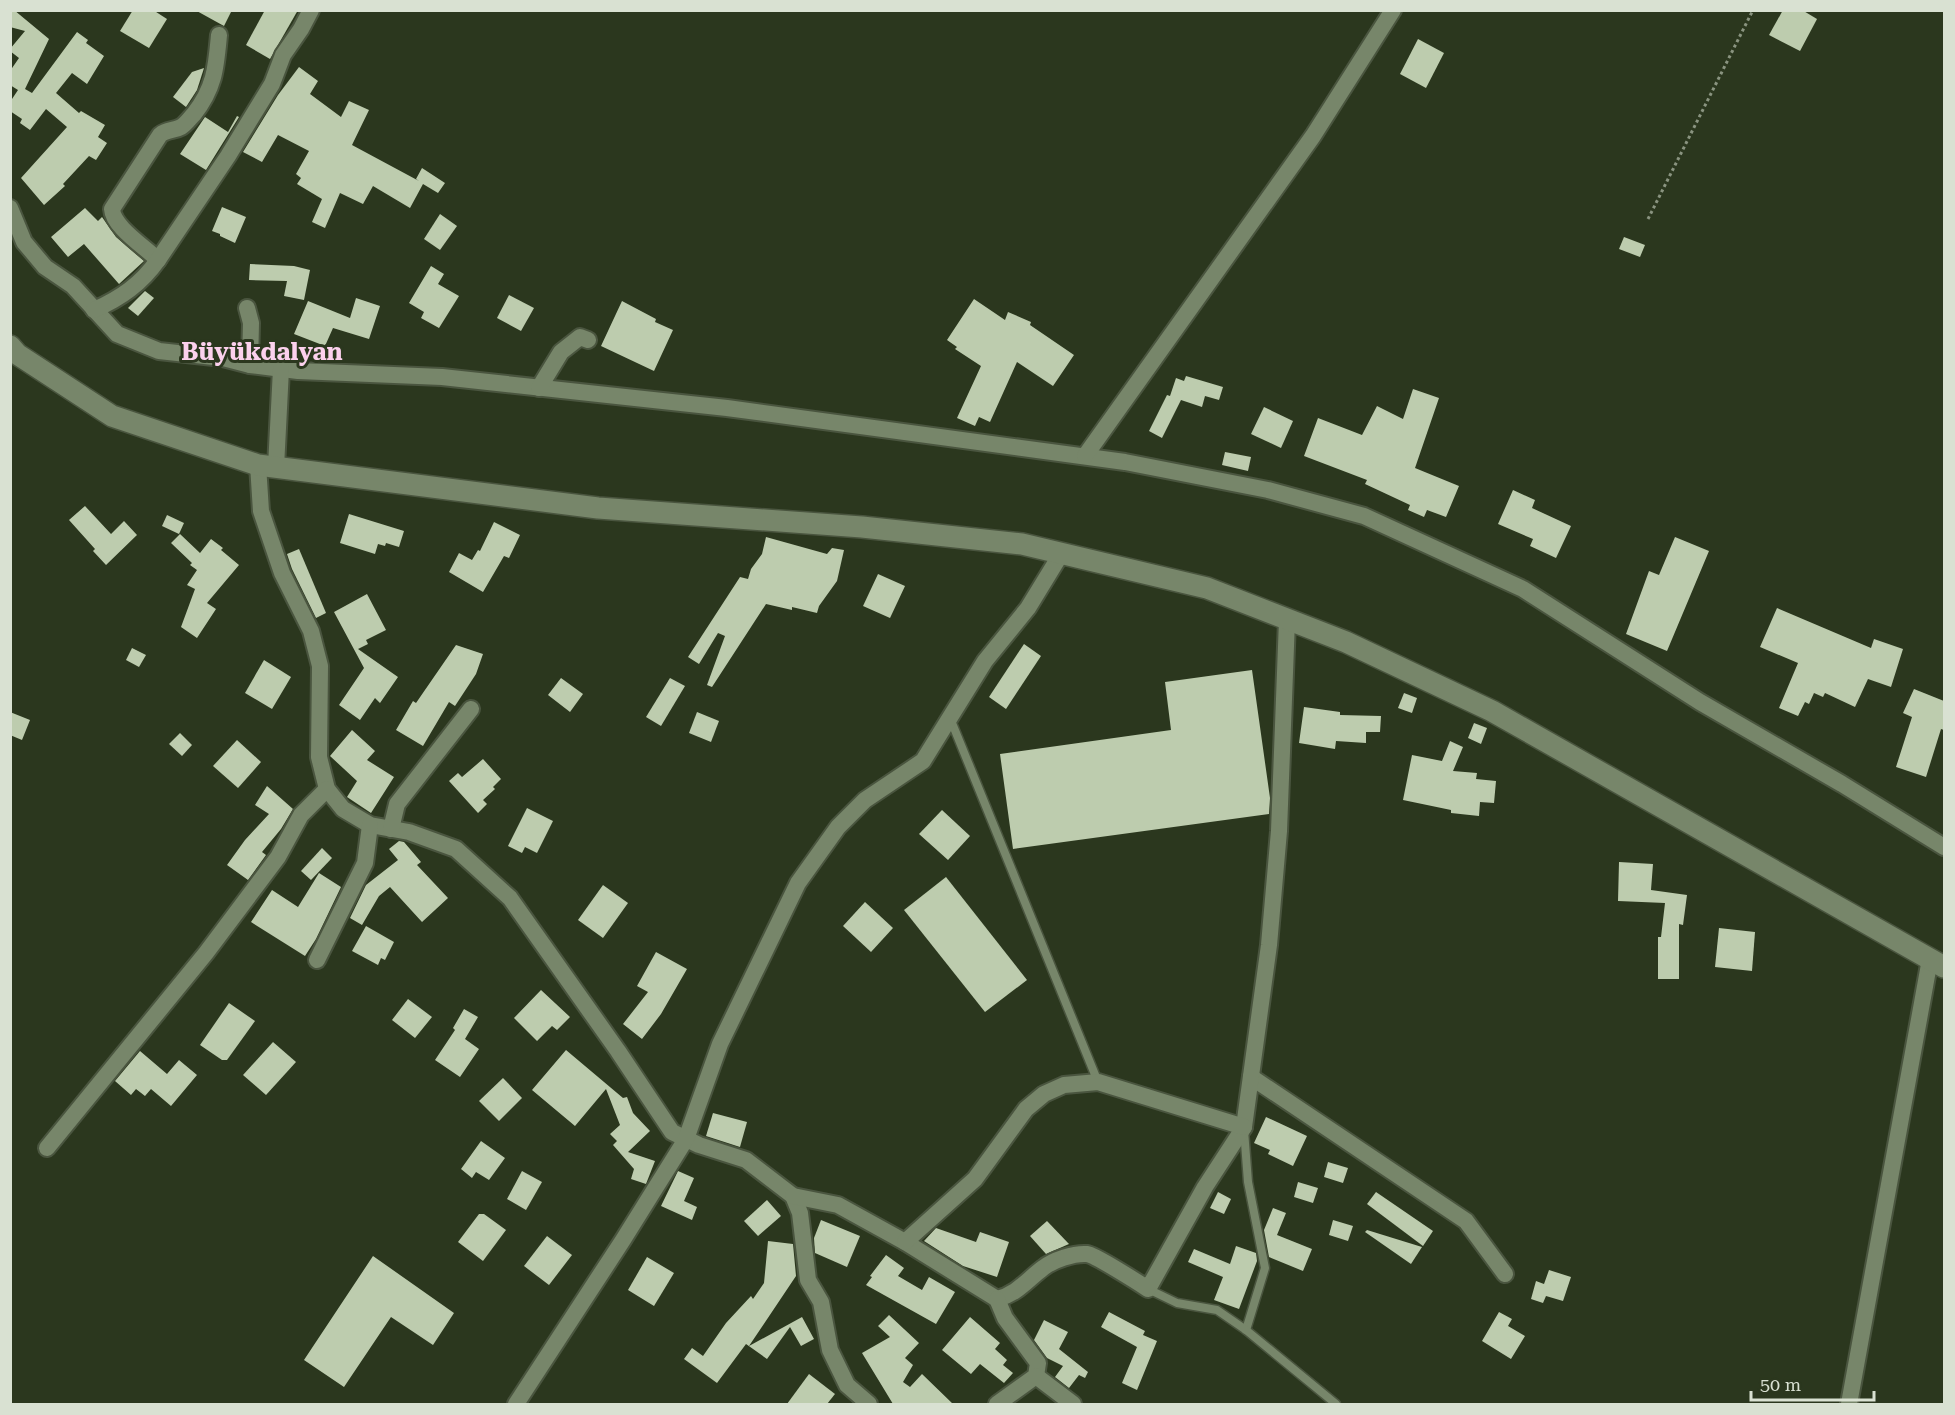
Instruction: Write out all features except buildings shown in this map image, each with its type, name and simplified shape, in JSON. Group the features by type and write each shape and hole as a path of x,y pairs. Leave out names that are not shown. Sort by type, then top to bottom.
{"street":[{"path":"94,310 117,299 148,274 228,156 272,84 283,55 301,30 311,10"},
{"path":"1085,456 1313,136 1393,10"},
{"path":"158,260 120,227 112,216 112,209 160,135 164,131 180,128 203,100 214,80 219,35"},
{"path":"10,208 24,242 45,267 73,286 117,334 159,351 223,358 298,371 442,377 727,408 1085,456 1268,490 1364,516 1522,589 1700,702 1842,784 1944,847"},
{"path":"248,308 251,323 250,364"},
{"path":"539,388 561,352 580,337 588,340"},
{"path":"10,346 17,354 112,416 267,466 598,508 862,527 1022,544 1207,588 1346,642 1492,711 1937,963 1849,1404"},
{"path":"281,369 261,511 282,573 311,631 320,666 319,757 327,789 343,809 370,825 409,831 456,849 510,898 672,1132 699,1145 746,1160 793,1196 838,1205 905,1242 997,1299 1005,1318 1038,1363 1036,1376 997,1404"},
{"path":"516,1404 686,1139 720,1044 798,883 838,827 866,800 922,761 985,661 1028,608 1061,554"},
{"path":"997,1299 1019,1290 1044,1267 1061,1258 1089,1254 1148,1289 1205,1187 1244,1127 1269,945 1279,831 1287,620"},
{"path":"391,828 397,804 471,709"},
{"path":"47,1148 206,953 278,857 301,815 327,789"},
{"path":"317,960 365,864 370,825"},
{"path":"1251,1077 1466,1221 1505,1274"},
{"path":"905,1242 975,1179 1026,1109 1044,1094 1064,1085 1098,1082 1244,1127"},
{"path":"793,1196 800,1213 808,1280 821,1302 830,1350 847,1385 869,1404"},
{"path":"1036,1376 1073,1404"}],"lane":[{"path":"950,718 1098,1082"},
{"path":"1244,1127 1248,1182 1264,1268 1246,1330"},
{"path":"1148,1289 1177,1304 1217,1310 1246,1330 1336,1404"}],"path":[{"path":"1648,219 1753,10"}],"district":[{"name":"Büyükdalyan","path":"262,352"}]}
